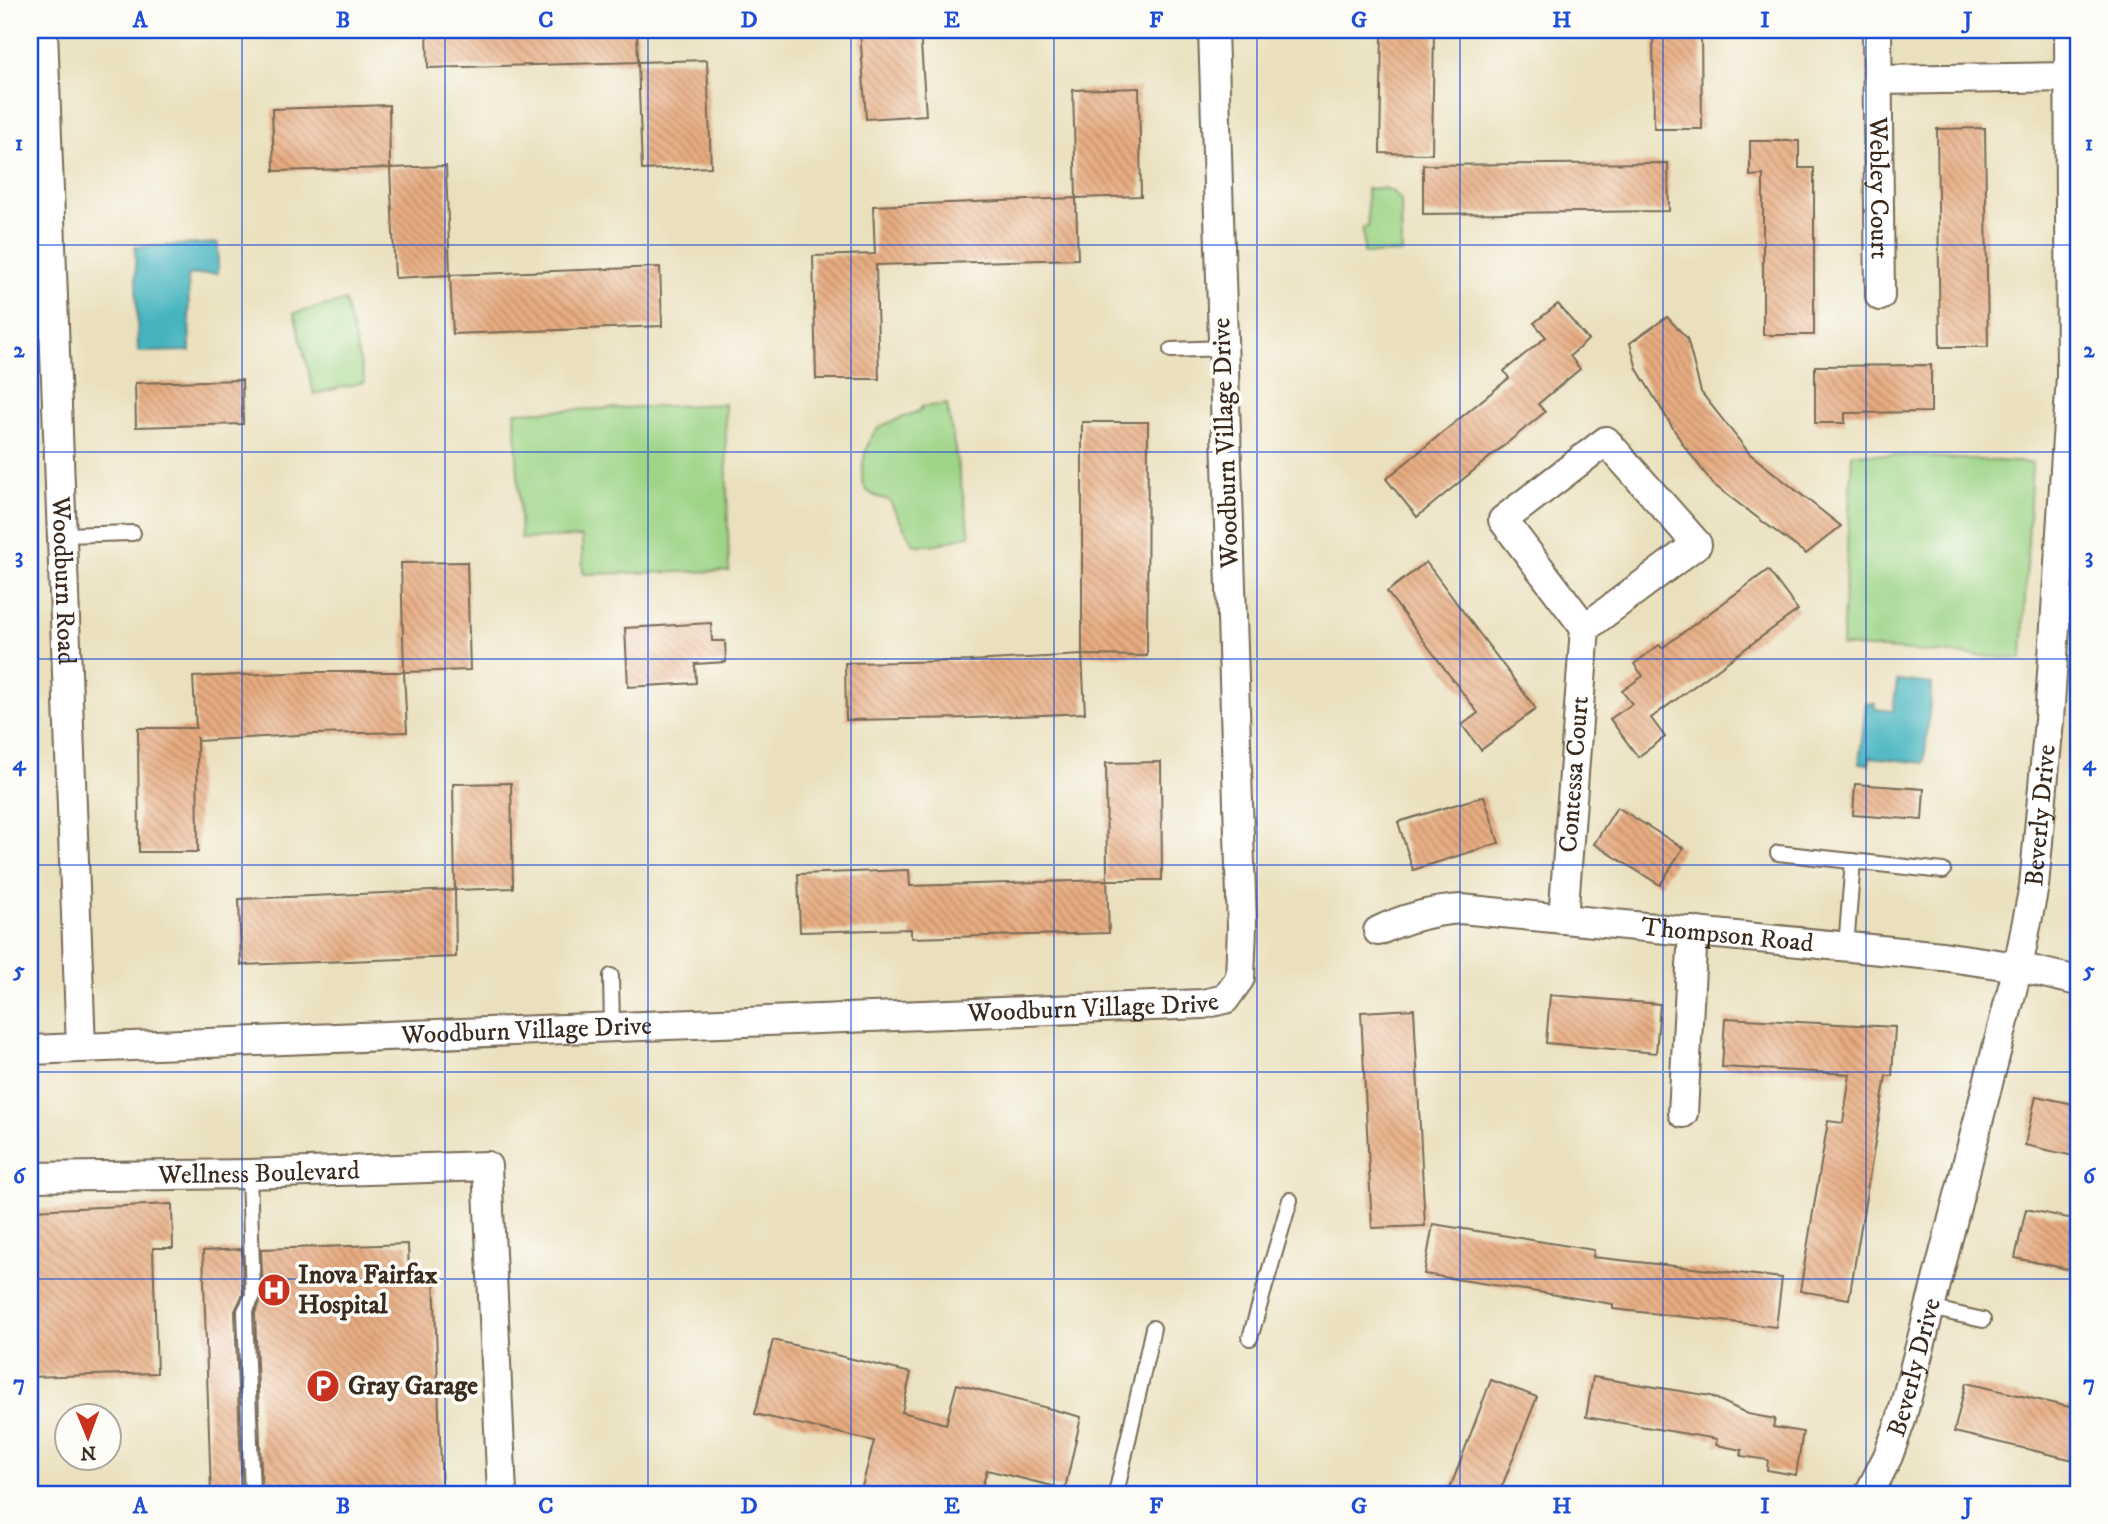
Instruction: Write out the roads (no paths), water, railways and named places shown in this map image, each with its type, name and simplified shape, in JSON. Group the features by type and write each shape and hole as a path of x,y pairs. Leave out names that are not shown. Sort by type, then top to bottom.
{"street":[{"name":"Woodburn Road","path":"43,30 81,1048"},
{"name":"Woodburn Village Drive","path":"30,1050 1203,1004 1225,999 1240,978 1242,927 1213,30"},
{"name":"Webley Court","path":"1877,30 1880,296"},
{"name":"Beverly Drive","path":"1869,1494 1888,1456 1901,1420 2018,967 2034,886 2075,376 2069,30"},
{"name":"Webley Court","path":"1878,80 2069,77"},
{"path":"1606,441 1697,544 1585,628 1503,520 1606,441"},
{"name":"Contessa Court","path":"1563,919 1585,628"},
{"name":"Thompson Road","path":"1378,931 1401,920 1433,911 1461,909 1942,956 2018,967 2078,981"},
{"path":"1683,1113 1693,932"},
{"name":"Wellness Boulevard","path":"30,1177 249,1174 487,1166 502,1494"}],"lane":[{"path":"1171,350 1223,348"},
{"path":"62,535 133,533"},
{"path":"1778,853 1943,871"},
{"path":"1846,947 1853,861"},
{"path":"611,976 612,1027"},
{"path":"249,1174 253,1296 245,1311 252,1494"},
{"path":"1250,1338 1290,1200"},
{"path":"1930,1308 1983,1320"},
{"path":"1116,1494 1153,1328"}],"water":[{"path":"218,243 218,273 188,275 190,351 138,352 135,247"},
{"path":"1897,680 1932,684 1924,763 1870,757 1869,764 1859,763 1866,703 1875,704 1875,709 1893,711"}],"place":[{"name":"Inova Fairfax Hospital","path":"274,1290"},
{"name":"Gray Garage","path":"323,1386"}]}
